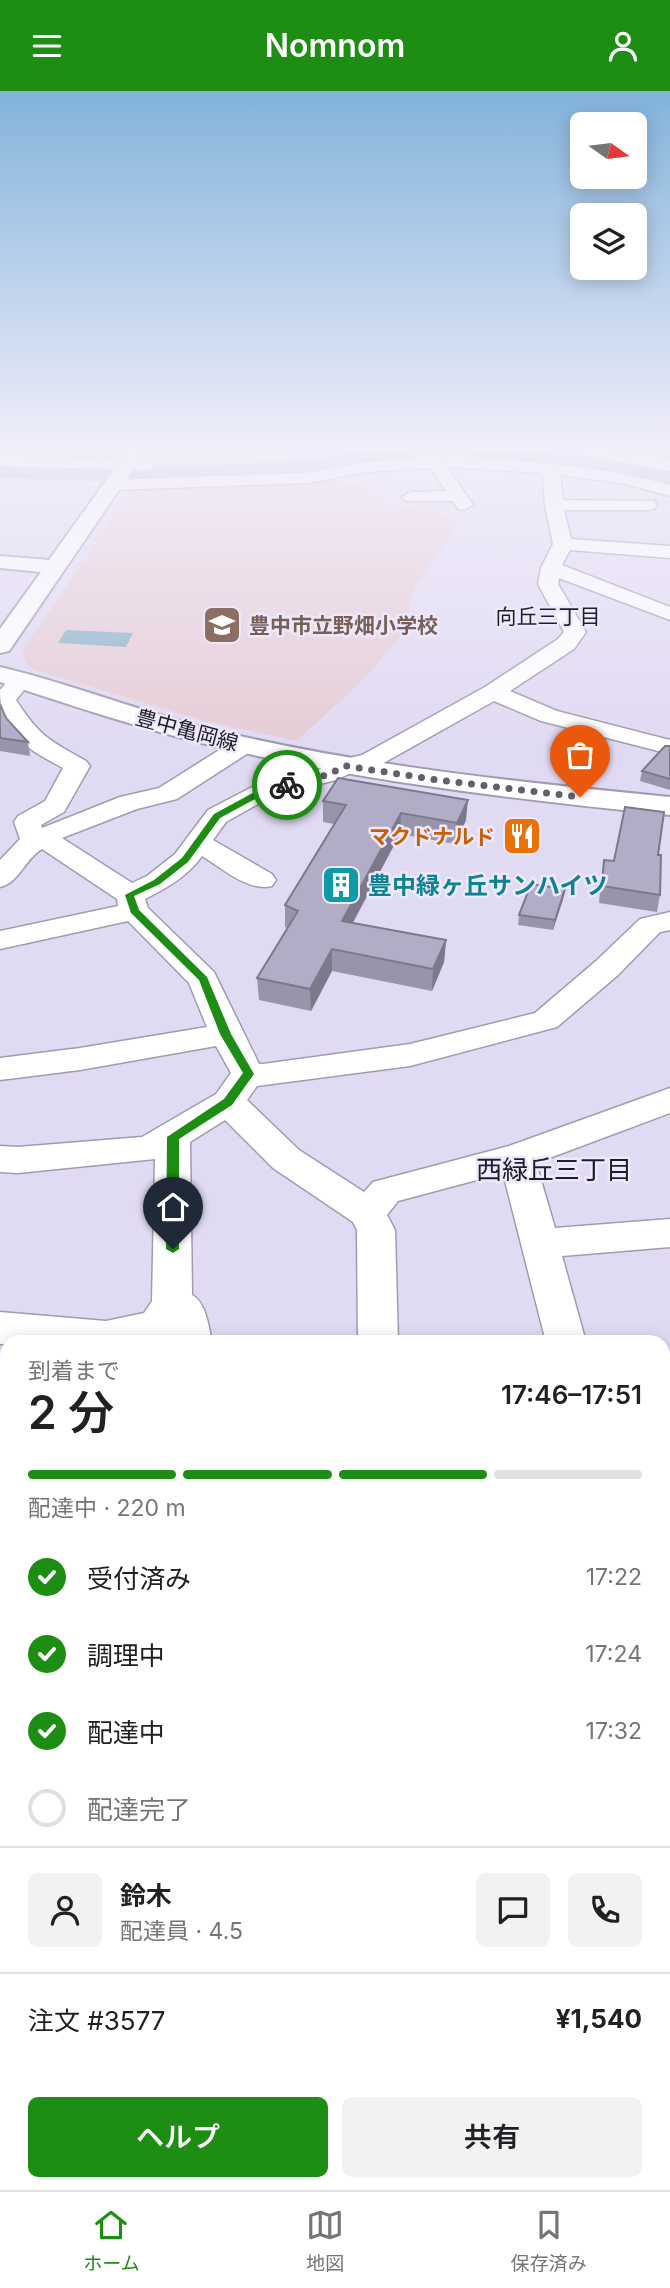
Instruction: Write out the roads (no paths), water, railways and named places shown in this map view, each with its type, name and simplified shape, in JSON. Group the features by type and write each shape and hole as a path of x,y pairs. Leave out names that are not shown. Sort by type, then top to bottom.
{"street":[{"path":"0,646 72,544"},
{"path":"0,940 132,903 185,860 217,816 263,791 327,775 346,766 371,760 493,692 566,644 575,632 548,584 551,568 562,544 670,552"},
{"path":"645,544 645,550"},
{"path":"0,562 57,566"},
{"path":"551,568 670,614"},
{"path":"10,677 13,692 3,698 25,732 40,745 77,766 55,806 27,822 30,833 42,837 132,903 203,979 226,1034 238,1088 286,1159 367,1213 376,1230 378,1335"},
{"name":"豊中亀岡線","path":"10,677 162,725 346,766 464,783 670,806"},
{"path":"493,692 550,716 670,747"},
{"path":"0,879 24,848 42,837 128,803 168,794 244,745"},
{"path":"198,842 262,880"},
{"path":"0,1159 18,1160 148,1149 173,1137 238,1088 263,1075 410,1055 546,1020 607,968 650,925 670,921"},
{"path":"0,1069 80,1059 226,1034"},
{"path":"367,1213 386,1191 517,1157 670,1100"},
{"path":"120,1335 164,1329 173,1137"},
{"path":"517,1157 564,1335"},
{"path":"540,1244 670,1233"},
{"path":"2,1332 64,1335"}],"water":[{"path":"66,630 133,633 126,647 58,643"}],"place":[{"name":"豊中市立野畑小学校","path":"222,625"},
{"name":"マクドナルド","path":"522,836"},
{"name":"豊中緑ヶ丘サンハイツ","path":"341,885"}],"district":[{"name":"向丘三丁目","path":"548,616"},
{"name":"西緑丘三丁目","path":"554,1169"}]}
